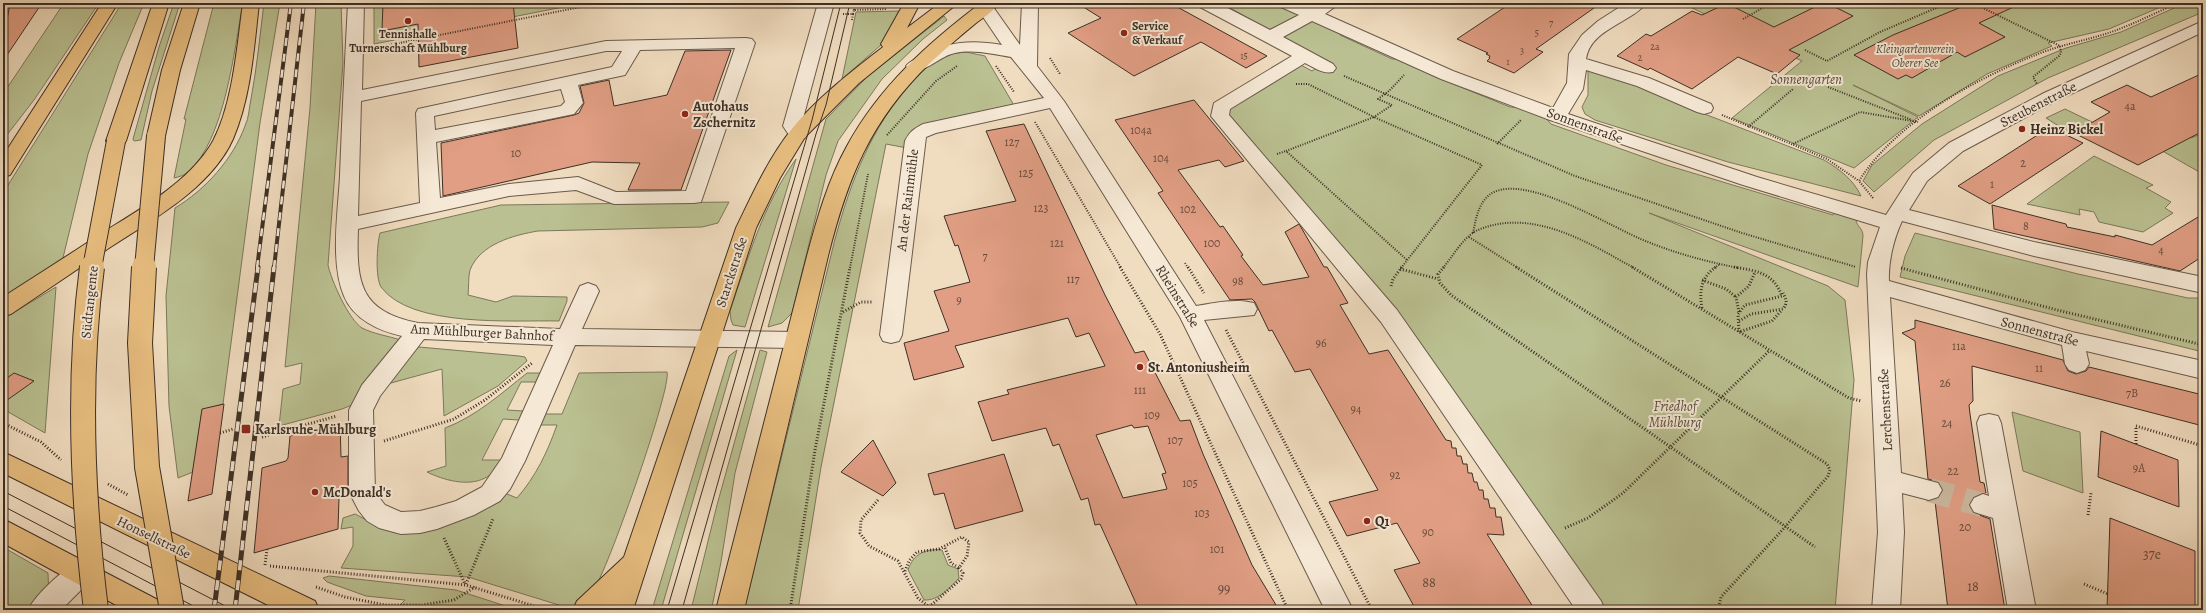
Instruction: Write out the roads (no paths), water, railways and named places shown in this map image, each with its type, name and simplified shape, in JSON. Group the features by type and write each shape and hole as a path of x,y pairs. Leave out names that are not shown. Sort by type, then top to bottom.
{"main road":[{"path":"3,170 110,3"},
{"name":"Südtangente","path":"96,610 84,491 81,422 83,357 89,295 97,239 116,141 161,3"},
{"path":"172,610 147,467 140,343 143,284 156,136 171,70 192,3"},
{"path":"6,307 159,206 184,187 212,158 224,139 233,114 251,3"},
{"path":"885,54 912,3"},
{"name":"Starckstraße","path":"619,610 637,560 746,228 770,178 798,134 854,79 950,3"},
{"path":"730,610 796,340 828,219 848,164 868,126 894,90 915,66 986,5"},
{"name":"Honsellstraße","path":"3,462 305,610"},
{"path":"3,530 150,610"},
{"path":"587,610 637,560"}],"street":[{"name":"Am Mühlburger Bahnhof","path":"356,3 347,225 349,280 356,297 367,311 390,325 418,331 568,337 796,340"},
{"path":"915,66 946,50 971,48 1022,59 1030,3"},
{"path":"1206,3 1303,57 1327,68"},
{"name":"Sonnenstraße","path":"1288,3 1313,13 1447,75 1639,145 1735,176 1894,218 2203,286"},
{"path":"1269,38 1332,3"},
{"path":"1557,116 1572,96 1577,79 1578,54 1589,38 1606,24 1638,3"},
{"name":"Rheinstraße","path":"986,5 1022,59 1055,101 1190,315 1339,610"},
{"path":"798,134 792,126 824,9"},
{"name":"Steubenstraße","path":"1894,218 1920,177 1956,147 2050,97 2203,26"},
{"path":"347,225 509,190 578,183 614,198 694,197 746,43 606,46 353,97"},
{"path":"430,207 425,113 619,71 634,46"},
{"path":"1303,57 1221,108 1220,116 1389,316 1591,610"},
{"path":"1577,62 1643,82 1704,108"},
{"path":"426,138 567,110 574,103 568,82"},
{"name":"An der Rainmühle","path":"891,335 915,141 918,134 930,128 1026,109 1055,101"},
{"name":"Lerchenstraße","path":"1886,610 1891,532 1879,274 1894,218"},
{"name":"Sonnenstraße","path":"1879,274 2072,340 2203,370"},
{"path":"418,331 370,391 361,410 362,492 368,504 376,513 388,520 401,523 420,522 437,518 465,508 491,494 501,482 513,462 588,290"},
{"path":"1190,315 1216,310 1246,310"},
{"path":"2072,340 2077,364"},
{"path":"1989,423 1994,508 2022,610"},
{"path":"1889,480 1929,490"},
{"path":"42,610 82,572"}],"tunnel":[{"path":"1929,490 1983,505"}],"tram line":[{"path":"667,610 812,120 841,3"},
{"path":"682,610 816,134 826,105 850,3"},
{"path":"3,491 233,610"},
{"path":"3,506 201,610"}],"railway":[{"path":"257,268 291,3"},
{"path":"274,268 304,3"},
{"path":"214,610 258,267"},
{"path":"235,610 274,267"}],"place":[{"name":"Tennishalle Turnerschaft Mühlburg","path":"408,21"},
{"name":"Service & Verkauf","path":"1124,33"},
{"name":"Autohaus Zschernitz","path":"685,114"},
{"name":"Heinz Bickel","path":"2022,129"},
{"name":"St. Antoniusheim","path":"1140,367"},
{"name":"Karlsruhe-Mühlburg","path":"246,429"},
{"name":"McDonald's","path":"315,492"},
{"name":"Q1","path":"1367,521"}],"park label":[{"name":"Kleingartenverein Oberer See","path":"1915,56"},
{"name":"Sonnengarten","path":"1806,79"},
{"name":"Friedhof Mühlburg","path":"1675,414"}]}
